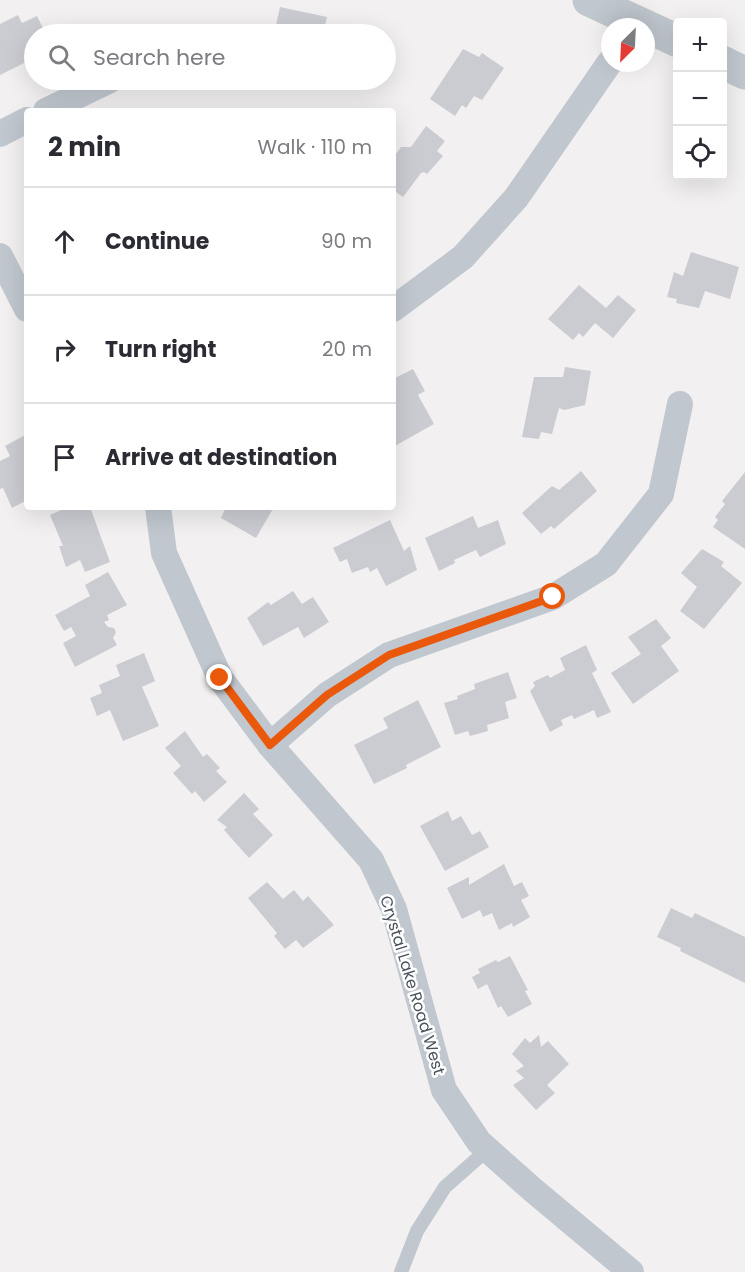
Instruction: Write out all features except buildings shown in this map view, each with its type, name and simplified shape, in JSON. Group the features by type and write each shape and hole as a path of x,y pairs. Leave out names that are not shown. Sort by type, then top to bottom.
{"street":[{"path":"589,0 624,18"},
{"path":"655,32 673,39"},
{"path":"727,64 745,73"},
{"path":"396,307 463,258 516,198 603,72"},
{"path":"52,108 89,90"},
{"path":"0,134 24,122"},
{"path":"0,256 24,303"},
{"path":"270,745 327,695 389,655 553,597 606,564 661,494 680,404"},
{"name":"Crystal Lake Road West","path":"159,510 164,553 220,678 270,745 371,860 393,909 444,1090 479,1142 487,1150 631,1272"}],"lane":[{"path":"401,1272 417,1231 445,1187 487,1150"}],"route":[{"path":"220,678 270,745 327,695 389,655 553,597"}]}
